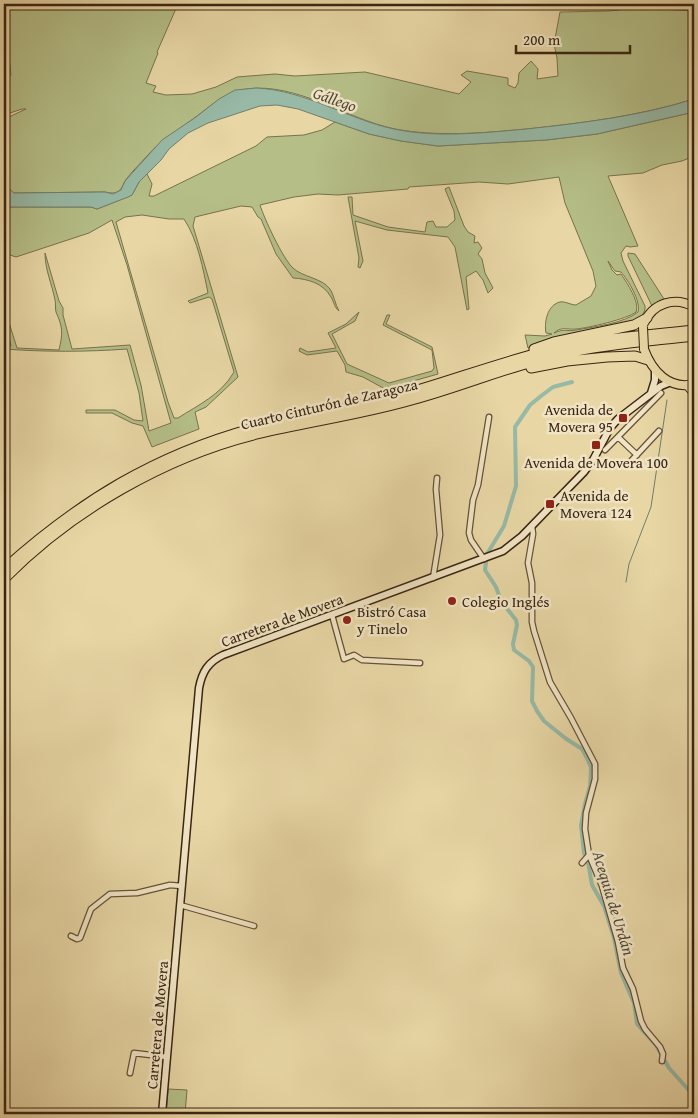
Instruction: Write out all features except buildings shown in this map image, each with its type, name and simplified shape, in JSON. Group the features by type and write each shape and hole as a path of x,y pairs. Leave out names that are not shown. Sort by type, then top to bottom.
{"highway":[{"path":"694,307 682,302 667,303 654,309 643,327 644,349 648,360 655,370 671,382 690,385 694,393"},
{"path":"477,371 554,342 634,325 647,318"},
{"path":"4,569 41,536 95,497 171,457 212,440 255,427 370,403 417,391 477,371 568,346 628,336 694,330"},
{"name":"Cuarto Cinturón de Zaragoza","path":"4,579 39,546 99,503 139,480 189,457 256,434 380,409 568,352 694,336"},
{"path":"458,386 465,387 520,370 567,361 633,356 648,360"}],"main road":[{"path":"650,394 655,380 655,370"},
{"name":"Carretera de Movera","path":"162,1114 200,688 203,673 209,664 218,657 484,559 510,546 532,526 589,466 605,436 618,419 661,386 671,382"}],"street":[{"path":"605,450 661,392"},
{"path":"484,559 471,540 469,533 473,500 478,485 489,417"},
{"path":"618,419 626,428"},
{"path":"632,460 659,431"},
{"path":"618,437 637,455"},
{"path":"433,578 440,535 436,489 437,478"},
{"path":"532,526 533,534 528,563 532,583 532,622 534,632 550,682 595,764 595,779 584,829 585,858 602,886 618,942 623,968 633,989 641,1021 645,1029 658,1043 663,1054 662,1061"},
{"path":"332,615 344,659 354,655 362,660 420,663"},
{"path":"72,936 77,939 80,938 91,909 110,894 136,893 170,885 182,886"},
{"path":"180,905 254,926"},
{"path":"130,1073 134,1053 167,1058"}],"green space":[{"path":"4,4 178,4 146,83 156,86 153,92 166,95 192,94 216,87 237,77 275,74 295,76 365,72 459,94 471,82 461,75 467,71 508,78 508,85 515,88 518,83 519,73 531,61 538,69 537,79 558,76 554,44 560,12 609,11 628,7 694,11 694,99 653,110 548,127 444,134 395,129 358,118 303,96 284,91 265,88 246,89 220,99 165,139 133,171 117,192 14,193 4,184 4,118 26,109 4,115 4,77 11,75 7,40 4,41"},
{"path":"694,112 694,156 682,161 662,165 643,173 608,176 638,246 626,246 621,253 645,306 643,314 636,321 550,340 528,348 525,335 545,336 552,334 546,333 545,329 547,315 552,307 560,302 576,305 591,296 596,286 593,271 565,203 559,177 508,184 479,182 338,195 318,194 294,197 260,205 274,238 289,263 301,274 326,285 331,291 339,311 324,288 304,279 293,278 276,254 261,219 252,207 241,206 195,217 193,226 238,377 206,407 195,412 199,429 152,447 143,426 112,413 86,413 86,410 115,410 134,420 143,421 139,393 127,349 35,351 4,349 4,346 11,346 4,316 4,299 5,310 17,348 59,350 62,335 61,327 47,271 45,253 59,301 63,308 63,315 72,349 130,345 141,385 149,431 171,423 127,265 112,220 89,233 16,257 4,253 4,207 91,207 97,209 132,195 139,182 147,174 152,184 149,196 154,196 256,146 267,137 304,135 322,130 335,122 369,134 438,146 546,140 597,134","holes":["142,215 184,219 189,227 199,255 208,293 188,301 190,303 209,297 212,299 234,372 216,393 178,418 174,418 168,402 116,222 125,217","608,261 615,271 621,272 630,285 638,302 638,312 625,319 608,324 554,333 562,329 582,328 607,323 636,312 635,298 629,287 621,274 617,275 612,270"]},
{"path":"449,187 464,226 468,232 475,236 474,243 478,242 482,248 478,254 482,259 485,273 493,288 488,293 483,280 476,271 466,277 469,309 467,310 455,247 448,237 387,230 355,221 363,261 360,268 358,267 359,258 348,197 352,197 353,215 388,227 425,232 427,222 433,221 436,227 447,227 455,220 454,211 445,189"},
{"path":"628,253 635,254 664,299 652,306"},
{"path":"359,312 355,321 332,334 347,364 389,383 432,371 434,368 432,350 383,325 387,315 390,315 386,324 432,347 438,374 385,389 363,377 346,372 345,365 337,351 307,355 299,351 300,348 308,352 336,348 328,333 346,324"},
{"path":"168,1089 187,1090 185,1114 166,1114"}],"shaded area":[{"path":"256,88 274,90 309,99 360,119 394,129 443,134 476,133 569,124 653,110 694,99 694,112 597,134 546,140 438,146 369,134 298,109 277,105 260,106 208,123 188,133 169,149 139,182 132,195 128,197 97,209 91,207 4,207 4,184 14,193 105,192 113,194 121,190 125,181 162,140 219,99 235,90"}],"waterway":[{"name":"Acequia de Urdán","path":"572,382 553,387 541,396 530,405 515,427 516,486 504,526 487,554 485,570 496,587 501,601 516,620 514,650 529,661 533,667 532,701 537,711 544,721 582,749 591,767 590,786 581,825 584,853 588,862 592,885 604,906 614,938 621,973 634,1003 637,1024 656,1045 669,1068 694,1096"},
{"path":"626,582 629,564 651,507 667,400"}],"place":[{"name":"Avenida de Movera 95","path":"623,418"},
{"name":"Avenida de Movera 100","path":"596,445"},
{"name":"Avenida de Movera 124","path":"550,504"},
{"name":"Colegio Inglés","path":"452,601"},
{"name":"Bistró Casa y Tinelo","path":"347,620"}],"water label":[{"name":"Gállego","path":"335,99"}]}
